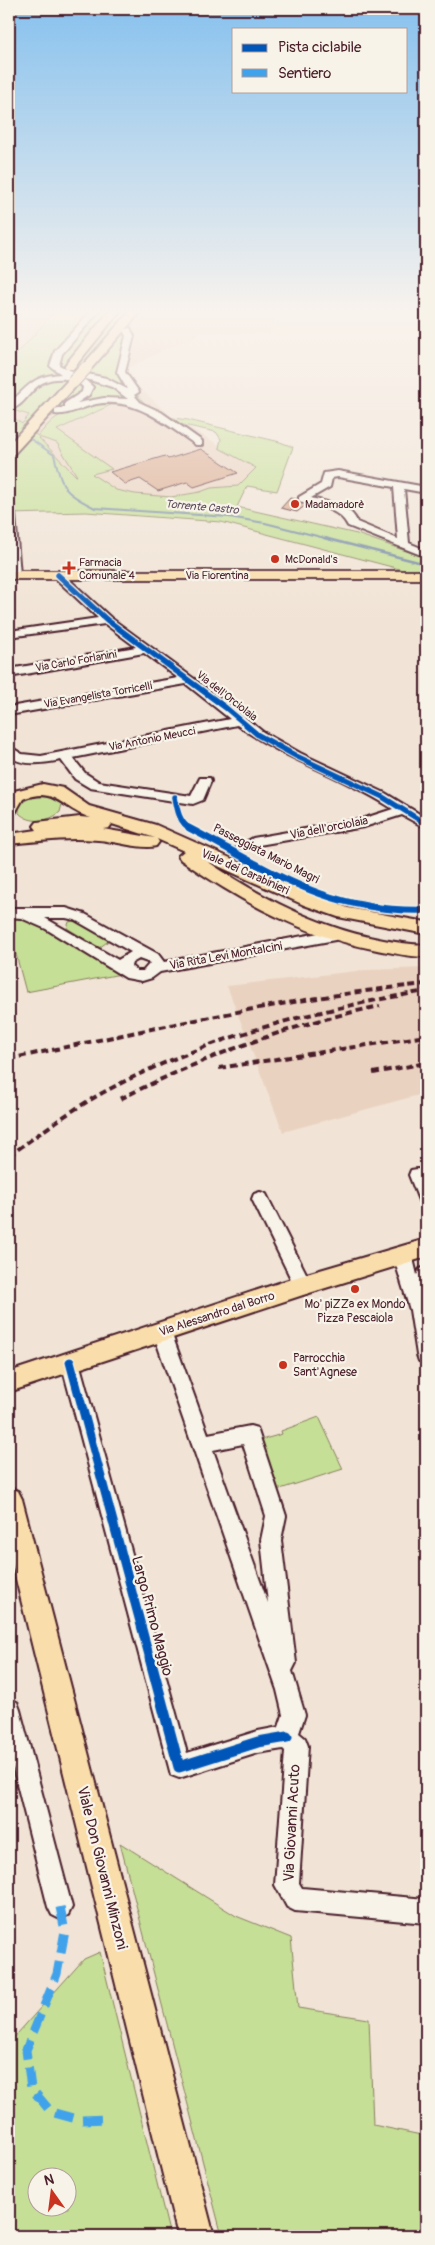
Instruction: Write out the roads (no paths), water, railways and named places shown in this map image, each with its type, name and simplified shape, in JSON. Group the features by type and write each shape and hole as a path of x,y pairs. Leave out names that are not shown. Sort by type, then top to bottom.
{"main road":[{"path":"29,423 34,415"},
{"path":"10,446 36,415"},
{"path":"29,423 51,415"},
{"name":"Via Fiorentina","path":"12,575 426,575"},
{"path":"9,790 38,789 57,792 69,802 70,806 67,815 57,822 38,826 15,820 9,808 16,796 38,789"},
{"name":"Viale dei Carabinieri","path":"69,802 83,810 150,829 292,894 345,913 385,922 426,928"},
{"name":"Viale dei Carabinieri","path":"9,827 80,822 111,825 154,840 179,852 272,911 295,921 339,936 426,951"},
{"name":"Viale dei Carabinieri","path":"9,839 46,834 88,833 136,839 179,852"},
{"path":"272,911 269,905 271,898 278,893 292,894"},
{"path":"339,936 353,935 377,940 390,939 394,933 385,922"},
{"name":"Via Alessandro dal Borro","path":"9,1382 303,1285 415,1252"},
{"name":"Viale Don Giovanni Minzoni","path":"9,1499 196,2236"}],"street":[{"path":"155,415 199,443"},
{"path":"426,490 338,474 328,475 326,485 303,499 338,509 352,520 352,524 426,554"},
{"path":"399,486 404,546"},
{"path":"10,514 12,575"},
{"name":"Via dell'Orciolaia","path":"58,575 106,620 226,708 238,721 284,749 374,792 426,824"},
{"path":"9,634 106,620"},
{"name":"Via Carlo Forlanini","path":"9,673 144,649"},
{"name":"Via Evangelista Torricelli","path":"9,711 188,680"},
{"name":"Via Antonio Meucci","path":"9,750 18,757 31,760 65,756 238,721"},
{"path":"65,756 80,776 95,785 193,800 198,797 205,781"},
{"name":"Via dell'orciolaia","path":"253,842 364,823 404,810"},
{"name":"Via Rita Levi Montalcini","path":"10,913 66,913 80,916 152,961"},
{"name":"Via Rita Levi Montalcini","path":"10,913 31,916 60,931 133,975 143,976 152,973 152,961"},
{"path":"60,931 58,926 62,920 80,916"},
{"name":"Via Rita Levi Montalcini","path":"294,943 302,934 295,921"},
{"name":"Via Rita Levi Montalcini","path":"125,971 124,964 128,957 138,954 168,967 339,936"},
{"path":"417,1175 426,1198"},
{"path":"260,1200 303,1285"},
{"path":"415,1252 405,1265 422,1282"},
{"path":"381,1262 422,1282"},
{"path":"422,1282 419,1310 426,1356"},
{"path":"162,1332 288,1690 294,1715 287,1737"},
{"name":"Largo Primo Maggio","path":"70,1362 179,1767 258,1742 287,1737"},
{"path":"200,1444 250,1434 276,1516 271,1540 288,1690"},
{"path":"9,1710 60,1908"},
{"name":"Via Giovanni Acuto","path":"287,1737 296,1746 287,1885 295,1900 426,1911"}],"waterway":[{"name":"Torrente Castro","path":"9,432 32,440 54,455 62,482 66,488 76,498 95,508 229,517 265,523 329,539"},
{"name":"Torrente Castro","path":"324,538 426,564"}],"railway":[{"path":"9,1059 269,1006 426,984"},
{"path":"9,1156 93,1098 183,1055 262,1028 302,1017 426,991"},
{"path":"120,1099 183,1069 247,1044 312,1023 380,1006"},
{"path":"219,1068 426,1036"},
{"path":"373,1073 426,1063"}],"place":[{"name":"Madamadorè","path":"295,504"},
{"name":"McDonald's","path":"275,559"},
{"name":"Farmacia Comunale 4","path":"69,568"},
{"name":"Mo' piZZa ex Mondo Pizza Pescaiola","path":"355,1289"},
{"name":"Parrocchia Sant'Agnese","path":"283,1365"}]}
